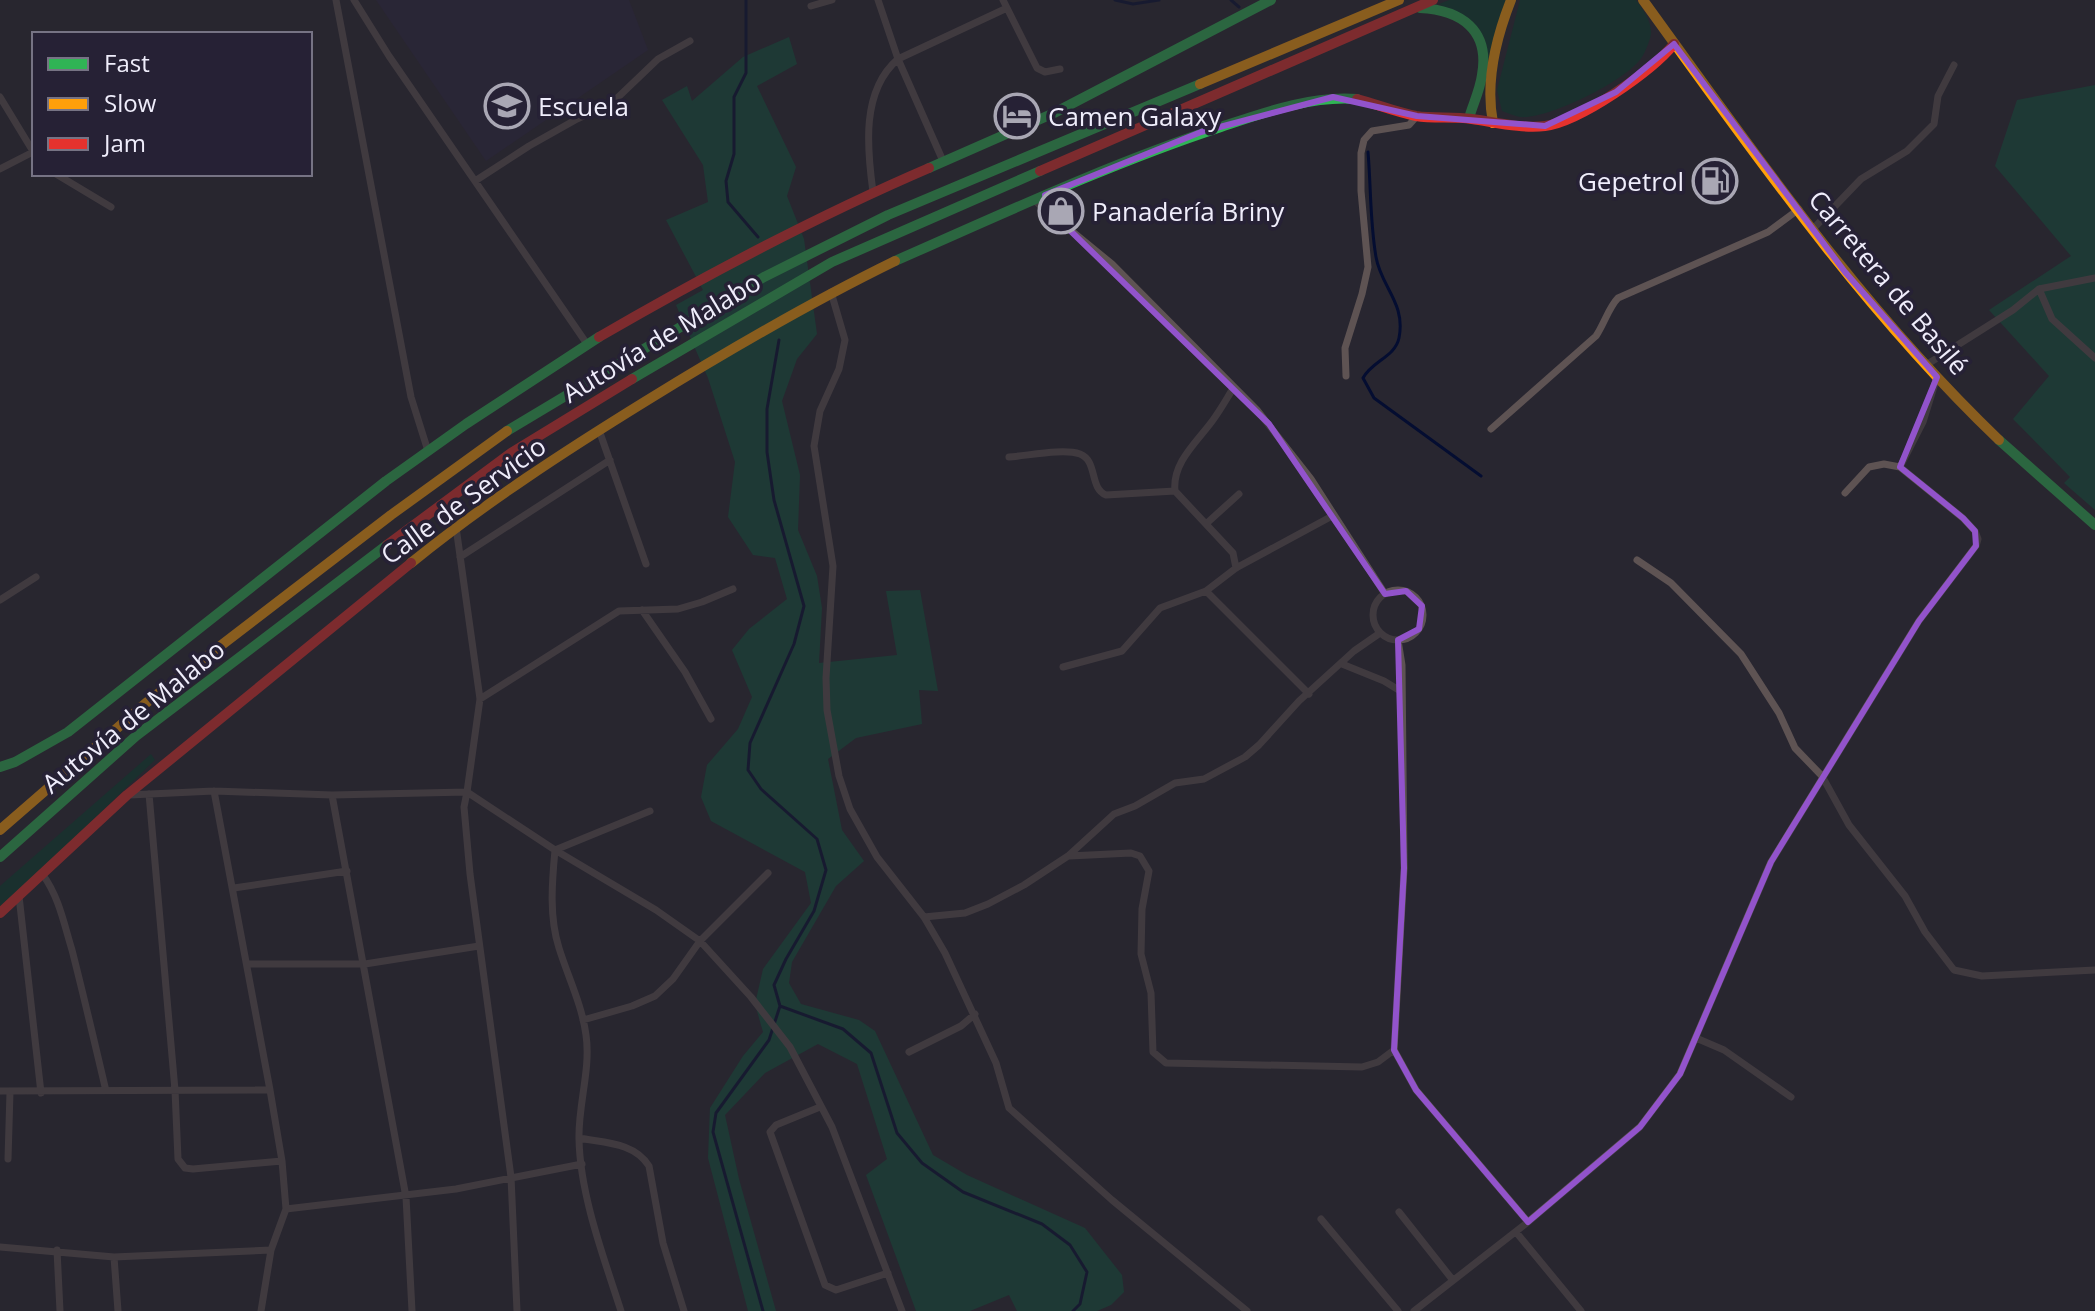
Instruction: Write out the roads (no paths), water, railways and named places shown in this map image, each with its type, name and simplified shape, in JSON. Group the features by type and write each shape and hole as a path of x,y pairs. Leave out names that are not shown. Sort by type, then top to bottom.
{"main road":[{"path":"0,767 15,762 68,732 428,451 587,344 719,268 873,192 1054,113 1271,0"},
{"name":"Autovía de Malabo","path":"0,830 146,703 391,515 496,438 646,346 764,277 888,215 1399,0"},
{"name":"Autovía de Malabo","path":"0,857 136,736 406,530 511,453 649,368 832,262 1433,0"},
{"path":"1493,123 1488,109 1489,89 1511,0"},
{"name":"Carretera de Basilé","path":"1643,0 1845,272 1937,377 2095,525"},
{"path":"1415,8 1438,8 1455,13 1466,20 1476,33 1483,50 1483,70 1469,118"},
{"name":"Calle de Servicio","path":"0,913 127,795 456,527 599,430 831,292 1040,198 1201,132 1333,97 1358,99 1417,116 1545,126 1568,118 1640,77 1661,60 1674,44"}],"street":[{"path":"336,0 411,397 428,451"},
{"path":"354,0 389,56 587,344"},
{"path":"811,6 832,0"},
{"path":"878,0 898,59 943,161"},
{"path":"873,192 868,159 872,100 885,71 898,59 1005,4 1037,68 1045,72 1060,69"},
{"path":"475,181 529,146 612,103 658,59 690,41"},
{"path":"1813,229 1861,179 1907,151 1934,124 1938,96 1954,65"},
{"path":"0,97 32,149"},
{"path":"1346,376 1345,348 1368,267 1361,191 1364,140 1372,131 1409,125 1417,116"},
{"path":"0,169 32,153"},
{"path":"59,176 111,207"},
{"path":"1040,198 1049,210 1112,264 1269,424 1311,479 1385,594"},
{"path":"1491,429 1596,336 1608,318 1611,305 1618,298 1768,232 1799,209"},
{"path":"1926,365 2013,310 2039,289 2095,278"},
{"path":"2039,289 2052,319 2095,358"},
{"path":"831,292 845,340 839,369 820,411 814,446 833,566 827,710 839,776 850,809 877,857 924,917 945,953 996,1063 1009,1108 1247,1311"},
{"path":"1900,467 1923,422 1937,377"},
{"path":"1234,387 1190,447 1173,480 1175,491 1233,553 1236,568"},
{"path":"599,430 646,564"},
{"path":"1009,457 1069,452 1082,455 1089,461 1098,489 1106,495 1175,491"},
{"path":"460,557 610,460"},
{"path":"1414,1311 1516,1232 1640,1127 1680,1074 1771,862 1919,621 1976,546 1978,539 1975,531 1963,518 1900,467 1884,464 1869,467 1845,493"},
{"path":"1207,523 1239,494"},
{"path":"1063,667 1122,651 1160,608 1206,591 1236,568 1334,515"},
{"path":"456,527 480,699 464,807 479,946 511,1177 517,1311"},
{"path":"1637,560 1671,583 1741,654 1779,713 1795,748 1822,776 1849,825 1905,896 1925,932 1954,970 1982,976 2095,970"},
{"path":"0,600 36,577"},
{"path":"480,699 619,611 678,609 733,589"},
{"path":"1206,591 1309,694"},
{"path":"1406,591 1422,606 1419,629 1406,639 1398,640 1380,633 1373,620 1379,598 1385,594 1406,591"},
{"path":"642,610 685,672 711,719"},
{"path":"924,917 965,913 988,904 1068,856 1114,814 1175,783 1204,779 1245,757 1309,694 1380,633"},
{"path":"1398,640 1402,665 1404,868 1394,1050 1416,1090 1528,1222"},
{"path":"1342,664 1402,692"},
{"path":"127,795 214,791 332,795 467,792 555,850 643,902 700,941 778,1029 841,1148 902,1311"},
{"path":"214,791 282,1161 286,1209 271,1250 261,1311"},
{"path":"149,794 175,1090 178,1159 185,1168 282,1161"},
{"path":"332,795 406,1197 412,1311"},
{"path":"555,850 650,811"},
{"path":"555,850 552,881 558,945 583,1020 586,1059 579,1138 582,1164 598,1241 621,1311"},
{"path":"1068,856 1131,853 1140,856 1146,863 1149,871 1142,909 1141,954 1151,993 1153,1052 1166,1063 1362,1067 1378,1062 1394,1050"},
{"path":"234,888 347,871"},
{"path":"583,1020 655,996 673,979 700,941 768,873"},
{"path":"43,875 59,905 86,1001 106,1091"},
{"path":"19,896 41,1093"},
{"path":"248,964 365,964 479,946"},
{"path":"909,1052 961,1026 975,1014"},
{"path":"1696,1038 1724,1050 1791,1097"},
{"path":"0,1091 270,1090"},
{"path":"8,1159 10,1092"},
{"path":"820,1107 776,1125 770,1132 825,1285 836,1290 888,1273"},
{"path":"579,1138 634,1150 643,1157 653,1182 663,1243 684,1311"},
{"path":"286,1209 406,1197 582,1164"},
{"path":"1399,1212 1452,1279"},
{"path":"1321,1219 1398,1311"},
{"path":"1516,1232 1581,1311"},
{"path":"0,1247 114,1257 271,1250"},
{"path":"57,1250 60,1311"},
{"path":"114,1257 118,1311"}],"waterway":[{"path":"746,0 746,73 734,97 734,154 726,181 728,202 758,237"},
{"path":"1115,0 1133,4 1159,0"},
{"path":"1231,0 1239,7"},
{"path":"1368,152 1376,257 1396,305 1400,326 1393,350 1363,378 1374,398 1481,476"},
{"path":"779,340 767,409 767,452 774,500 804,606 794,644 750,743 748,770 761,789 817,839 826,870 814,911 774,985 780,1006 843,1029 871,1053 897,1133 922,1163 963,1192 1042,1224 1070,1245 1087,1272 1080,1304 1073,1311"},
{"path":"763,1311 713,1132 716,1113 769,1040 780,1006"}],"place":[{"name":"Escuela","path":"507,106"},
{"name":"Camen Galaxy","path":"1017,116"},
{"name":"Gepetrol","path":"1715,181"},
{"name":"Panadería Briny","path":"1061,211"}]}
